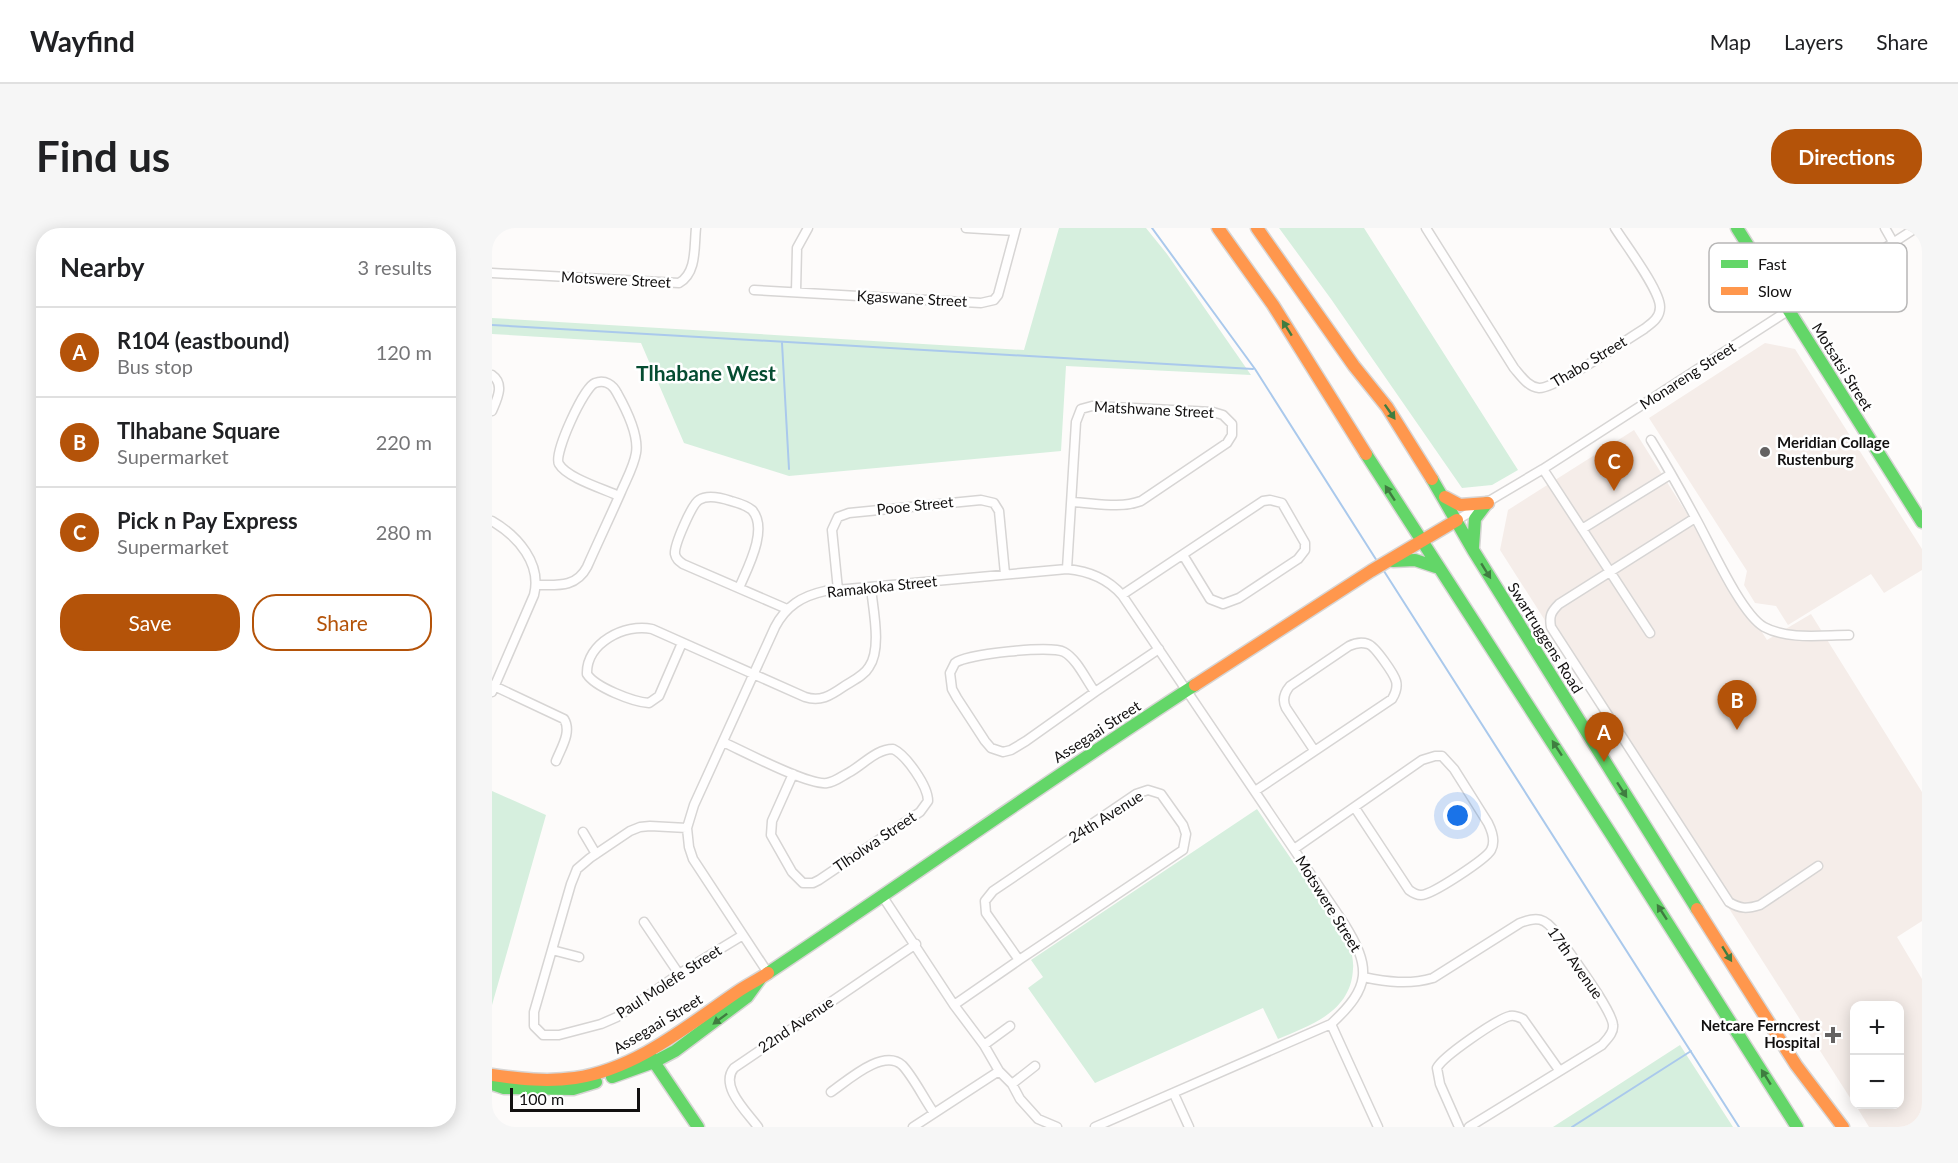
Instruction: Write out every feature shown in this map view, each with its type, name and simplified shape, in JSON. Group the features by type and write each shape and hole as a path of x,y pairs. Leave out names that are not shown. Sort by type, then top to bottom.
{"main road":[{"path":"1218,228 1262,288 1421,542 1572,770 1797,1127"},
{"name":"Swartruggens Road","path":"1257,228 1417,452 1473,550 1610,772 1796,1065 1843,1127"},
{"name":"Motsatsi Street","path":"1737,228 1746,243"},
{"name":"Motsatsi Street","path":"1790,312 1922,522"},
{"path":"1440,492 1459,505 1473,506 1488,502"},
{"path":"1473,550 1472,533 1475,519 1488,502"},
{"name":"Assegaai Street","path":"492,1075 545,1081 581,1078 625,1064 673,1037 745,986 764,976 883,897 1009,809 1187,691 1457,520"},
{"path":"1387,563 1400,559 1427,562 1446,577"},
{"name":"Assegaai Street","path":"492,1084 504,1088 573,1089 633,1071 675,1051 721,1018 747,997 764,976"},
{"path":"646,1051 698,1127"}],"street":[{"name":"Motswere Street","path":"492,273 679,283 691,272 696,228"},
{"path":"795,292 797,248 808,228"},
{"path":"966,228 1016,230"},
{"name":"Thabo Street","path":"1426,228 1514,368 1528,384 1540,388 1558,383 1644,329 1655,321 1659,314 1658,298 1615,228"},
{"path":"1885,228 1893,242"},
{"name":"Monareng Street","path":"1893,242 1916,228"},
{"name":"Kgaswane Street","path":"754,290 988,302 998,295 1016,230"},
{"name":"Monareng Street","path":"1457,520 1543,469 1787,312"},
{"path":"492,375 498,381 499,392 492,411"},
{"path":"537,585 566,585 578,579 583,573 619,495 636,454 636,442 616,389 612,385 598,382 588,387 561,444 558,459 559,464 565,470 578,478 619,495"},
{"name":"Matshwane Street","path":"1067,569 1078,412 1086,407 1213,412 1223,415 1232,424 1232,435 1227,443 1142,501 1131,505 1072,502"},
{"path":"1651,440 1743,604 1761,626 1773,632 1793,635 1849,635"},
{"path":"1543,469 1650,633"},
{"path":"1582,530 1671,474"},
{"path":"739,588 758,540 759,526 756,518 746,506 717,498 703,498 696,502 679,537 676,557 683,564 787,609"},
{"name":"Pooe Street","path":"838,590 832,530 838,517 849,513 981,500 994,503 999,512 1005,574"},
{"path":"1122,595 1258,505 1270,500 1282,503 1287,508 1305,543 1305,550 1298,558 1239,598 1223,604 1210,599 1183,555"},
{"path":"1695,518 1559,604 1549,618 1551,627 1729,903 1738,908 1749,909 1760,905 1818,866"},
{"path":"492,521 513,535 522,546 531,562 537,585 493,688 564,719 567,724 567,735 556,761"},
{"name":"Ramakoka Street","path":"687,828 694,805 775,627 787,609 802,598 813,594 1005,574 1079,570 1099,576 1114,586 1187,691"},
{"path":"682,643 659,696 649,703 636,701 604,687 592,681 586,674 588,664 597,647 606,639 620,632 644,627 682,643 753,675 812,699 829,697 863,674 872,663 876,648 871,588"},
{"path":"1255,791 1387,703 1395,694 1394,676 1373,646 1355,643 1349,646 1290,686 1286,692 1284,703 1286,708 1314,750"},
{"path":"1095,692 1070,657 1058,650 1039,649 967,657 955,663 950,673 952,689 977,731 991,748 1004,752 1026,741 1159,649"},
{"name":"Motswere Street","path":"1187,691 1357,944 1363,977"},
{"name":"Tlholwa Street","path":"723,742 818,783 827,783 853,770 881,751 893,749 905,758 926,789 928,801 920,812 819,880 813,883 803,883 792,872 771,835 772,821 793,774"},
{"path":"1294,849 1422,760 1435,756 1442,756 1454,769 1488,823 1492,832 1493,844 1489,853 1471,867 1429,894 1416,895 1409,890 1355,808"},
{"name":"24th Avenue","path":"954,1005 1184,850 1186,834 1183,825 1161,794 1148,790 1136,794 988,896 985,902 986,912 1019,960"},
{"name":"Paul Molefe Street","path":"687,828 640,827 630,831 582,864 573,876 532,1020 534,1026 543,1035 558,1035 601,1024 617,1017 679,974 743,936"},
{"path":"687,828 689,847 698,868 743,936 764,976"},
{"path":"583,832 596,854"},
{"path":"883,897 954,1005 984,1045 999,1071 1012,1084 1036,1123 1057,1127"},
{"name":"17th Avenue","path":"1363,977 1402,983 1433,978 1520,923 1532,918 1540,918 1549,923 1607,1009 1613,1026 1609,1038 1602,1045 1469,1127"},
{"path":"644,922 679,974"},
{"name":"22nd Avenue","path":"758,1127 730,1087 729,1076 734,1068 916,944"},
{"path":"552,950 579,957"},
{"path":"1095,1127 1108,1125 1331,1024 1355,999 1363,977"},
{"path":"1459,1127 1440,1084 1437,1068 1445,1057 1503,1019 1516,1016 1523,1019 1559,1070"},
{"path":"1331,1024 1378,1127"},
{"path":"984,1045 1010,1026"},
{"path":"831,1092 878,1061 889,1059 901,1064 934,1113"},
{"path":"1012,1084 1035,1066"},
{"path":"913,1127 999,1071"},
{"path":"1174,1094 1189,1127"}],"shaded area":[{"name":"Meridian Collage Rustenburg","path":"1765,343 1795,349 1922,549 1922,570 1884,593 1871,574 1788,625 1776,606 1755,603 1744,585 1747,571 1649,418"},
{"path":"1634,430 1767,640 1811,614 1922,792 1922,921 1897,937 1922,979 1922,1127 1869,1127 1858,1109 1904,1109 1904,1001 1850,1001 1850,1098 1500,550 1508,510"}],"green space":[{"path":"1059,228 1146,228 1167,254 1251,375 1066,366 1061,451 789,476 684,443 641,343 492,334 492,318 1024,350"},
{"path":"1279,228 1364,228 1518,470 1492,485 1462,488"},
{"path":"492,791 546,815 492,1005"},
{"path":"1257,809 1350,945 1353,969 1351,984 1345,996 1327,1015 1278,1039 1263,1008 1095,1083 1028,988 1043,977 1031,960"},
{"path":"1680,1045 1733,1127 1553,1127"}],"waterway":[{"path":"1152,228 1255,369 1377,561"},
{"path":"492,325 1253,369"},
{"path":"782,343 789,469"},
{"path":"1382,568 1739,1127"},
{"path":"1572,1127 1691,1051"}],"traffic: fast":[{"path":"1737,228 1746,243"},
{"path":"1790,312 1922,522"},
{"path":"1366,454 1797,1127"},
{"path":"1432,479 1473,550 1697,909"},
{"path":"1473,547 1475,519 1487,503"},
{"path":"1393,561 1415,560 1436,567"},
{"path":"768,973 1195,685"},
{"path":"612,1077 654,1062 675,1051 747,997 760,979"},
{"path":"650,1056 698,1127"},
{"path":"492,1084 504,1088 573,1089 596,1082"}],"traffic: slow":[{"path":"1218,228 1273,305 1366,454"},
{"path":"1257,228 1354,366 1387,407 1432,479"},
{"path":"1445,497 1460,505 1488,503"},
{"path":"1195,685 1371,571 1457,520"},
{"path":"1697,909 1796,1065 1843,1127"},
{"path":"492,1075 554,1080 575,1078 619,1066 680,1032 768,973"}],"place":[{"name":"Meridian Collage Rustenburg","path":"1765,452"},
{"name":"Pick n Pay Express","path":"1614,491"},
{"name":"Tlhabane Square","path":"1737,730"},
{"name":"R104 (eastbound)","path":"1604,762"},
{"name":"Netcare Ferncrest Hospital","path":"1833,1035"}],"district":[{"name":"Tlhabane West","path":"706,374"}]}
